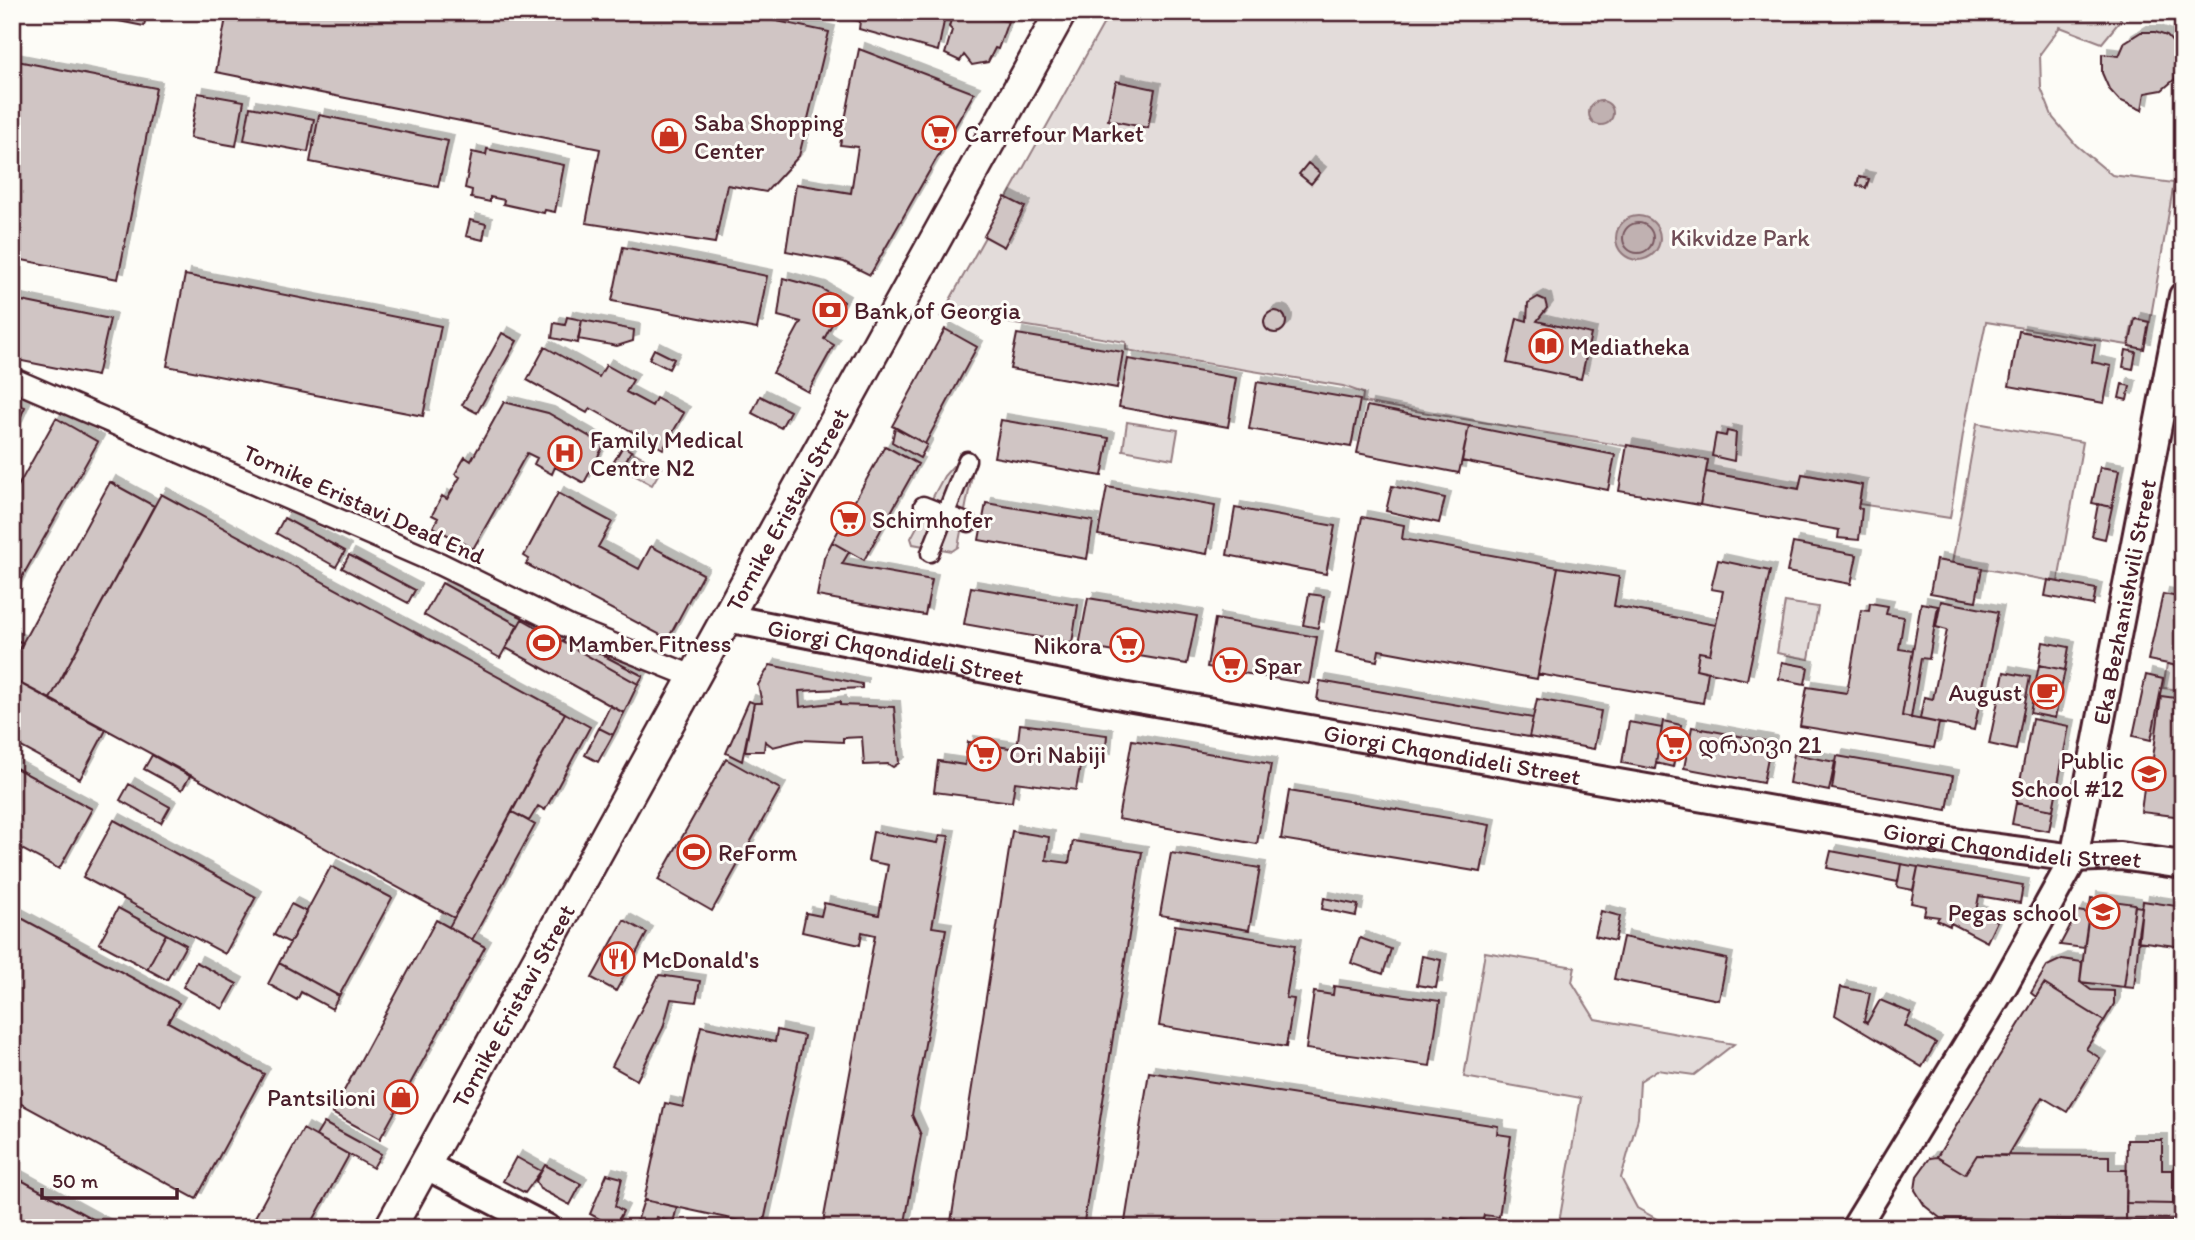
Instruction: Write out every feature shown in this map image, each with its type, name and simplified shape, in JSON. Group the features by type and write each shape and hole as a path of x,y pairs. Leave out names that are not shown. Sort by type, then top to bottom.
{"main road":[{"name":"Tornike Eristavi Street","path":"390,1228 1061,12"}],"street":[{"name":"Eka Bezhanishvili Street","path":"1855,1228 2004,985 2074,858 2183,296"},
{"name":"Tornike Eristavi Dead End","path":"12,379 440,564 569,627 694,677"},
{"path":"930,553 967,460"},
{"path":"923,505 969,523"},
{"name":"Giorgi Chqondideli Street","path":"727,618 1127,697 1530,770 1961,843 2074,858 2120,856 2183,864"},
{"path":"425,1165 547,1228"}],"green space":[{"name":"Kikvidze Park","path":"1110,12 2121,12 2120,21 2102,43 2060,27 2040,54 2041,88 2053,118 2076,145 2112,175 2174,183 2150,322 2134,318 2128,345 1986,322 1963,434 1950,518 1859,504 1862,485 1802,474 1799,489 1706,472 1708,460 1362,402 1363,393 1343,386 1126,350 1126,342 985,319 941,316"},
{"path":"1127,422 1178,430 1173,459 1123,450"},
{"path":"1977,423 2083,442 2058,582 1952,563"},
{"path":"631,451 662,468 652,485 622,468"},
{"path":"953,466 962,466 972,475 958,547 952,551 913,544 911,538 944,476"},
{"path":"1785,602 1818,607 1809,659 1777,653"},
{"path":"2167,664 2183,667 2183,690 2163,688"},
{"path":"1485,952 1575,967 1572,982 1595,1019 1734,1044 1694,1075 1657,1070 1640,1081 1638,1118 1621,1178 1637,1208 1673,1228 1558,1228 1581,1098 1464,1077"}],"water":[{"path":"1601,101 1609,105 1613,113 1609,121 1601,125 1593,121 1589,113 1593,105"},
{"path":"1638,216 1653,223 1660,238 1653,253 1638,260 1623,253 1616,238 1623,223"}],"building":[{"path":"73,12 147,12 144,26"},
{"name":"Saba Shopping Center","path":"227,12 734,12 829,32 799,156 766,192 727,185 715,243 586,223 600,149 216,72"},
{"path":"818,12 946,12 938,51 859,29 860,21"},
{"path":"953,12 1008,21 998,49 995,48 988,62 972,65 964,55 960,61 945,54 952,30 949,27"},
{"path":"2141,32 2155,32 2167,36 2176,46 2180,58 2175,79 2162,90 2145,93 2142,110 2119,100 2109,89 2102,73 2102,54 2119,56 2125,42"},
{"path":"859,49 974,93 870,275 844,262 786,251 796,184 851,193 858,147 840,145"},
{"path":"12,60 156,88 118,279 12,258"},
{"path":"1116,81 1155,89 1148,128 1108,120"},
{"path":"198,93 244,101 236,146 190,138"},
{"path":"250,107 314,119 308,152 244,140"},
{"path":"319,115 448,141 438,187 310,162"},
{"path":"487,149 564,165 555,212 545,210 544,213 503,204 504,200 490,197 490,202 471,198 472,190 465,188 472,152 486,155"},
{"path":"1308,163 1320,173 1311,184 1299,174"},
{"path":"1859,177 1869,179 1866,188 1857,185"},
{"path":"1005,197 1025,207 1004,247 984,236"},
{"path":"470,220 486,224 483,240 466,236"},
{"path":"623,247 767,276 757,329 612,301"},
{"path":"185,275 441,326 423,416 167,366"},
{"path":"783,278 820,288 844,302 824,339 834,345 808,392 773,373 801,322 778,316"},
{"path":"1538,297 1545,300 1547,308 1537,321 1591,334 1581,379 1507,363 1517,318 1527,321 1528,303"},
{"path":"12,299 110,319 97,376 12,359"},
{"path":"1275,311 1285,318 1286,322 1279,332 1275,333 1265,326 1264,322 1271,312"},
{"path":"567,317 582,320 578,343 552,338 554,323 565,325"},
{"path":"2135,319 2149,322 2144,349 2129,346"},
{"path":"582,320 634,330 633,341 617,346 578,339"},
{"path":"945,329 977,347 925,444 892,426"},
{"path":"2019,331 2095,345 2092,362 2111,366 2104,403 2009,386"},
{"path":"502,333 517,341 477,413 462,405"},
{"path":"1017,334 1123,352 1117,388 1010,369"},
{"path":"545,347 599,377 606,365 633,380 626,392 652,406 656,398 684,413 663,449 590,408 587,413 527,380"},
{"path":"654,349 674,359 669,369 649,359"},
{"path":"2126,350 2136,352 2133,369 2123,367"},
{"path":"1128,359 1236,378 1228,427 1119,407"},
{"path":"1257,382 1360,400 1351,447 1249,429"},
{"path":"2122,384 2130,386 2127,400 2119,398"},
{"path":"760,396 790,411 781,428 752,413"},
{"path":"12,402 25,407 12,436"},
{"path":"504,402 548,413 604,445 584,483 555,467 552,474 534,464 537,458 527,453 473,549 433,527 438,518 432,515 442,496 447,499 460,477 455,474 465,457 471,461"},
{"path":"1367,406 1469,426 1459,473 1357,453"},
{"path":"56,418 98,442 12,595 12,497"},
{"path":"1001,420 1109,438 1102,476 994,457"},
{"path":"1469,426 1615,455 1608,490 1462,461"},
{"path":"895,427 927,445 920,458 892,442"},
{"path":"1727,431 1736,433 1734,461 1712,456 1716,434 1726,436"},
{"path":"1627,445 1708,460 1700,505 1619,491"},
{"path":"623,446 631,451 622,468 613,463"},
{"path":"885,446 918,464 864,560 832,542"},
{"path":"2100,467 2119,470 2112,507 2092,503"},
{"path":"1706,472 1799,489 1802,474 1862,485 1858,508 1862,509 1859,540 1838,538 1839,530 1700,505"},
{"path":"110,482 154,506 50,699 12,679 12,662"},
{"path":"1392,486 1445,498 1439,523 1386,511"},
{"path":"1107,487 1215,506 1207,554 1098,535"},
{"path":"558,493 612,522 598,547 639,569 651,546 703,574 668,639 526,564 529,559 524,556"},
{"path":"161,494 565,713 454,918 50,699"},
{"path":"986,503 1093,521 1087,559 979,540"},
{"path":"2098,504 2112,507 2105,539 2092,536"},
{"path":"1235,508 1335,526 1326,574 1227,555"},
{"path":"1362,517 1404,525 1402,539 1558,567 1537,679 1379,650 1377,661 1336,653"},
{"path":"284,518 345,551 336,567 276,533"},
{"path":"2178,523 2183,524 2183,551 2180,551 2182,541 2175,540"},
{"path":"832,542 849,552 842,564 932,580 925,615 817,596 824,558"},
{"path":"1793,543 1857,555 1851,584 1787,572"},
{"path":"349,555 415,590 408,603 342,568"},
{"path":"1718,560 1770,571 1747,680 1696,669 1699,652 1710,654 1723,591 1711,589"},
{"path":"1936,560 1982,568 1976,601 1930,593"},
{"path":"1558,567 1619,577 1614,606 1716,625 1710,654 1699,652 1696,669 1708,672 1703,703 1538,674"},
{"path":"2048,580 2096,589 2093,605 2045,596"},
{"path":"442,583 518,625 500,658 424,615"},
{"path":"971,587 1078,605 1072,643 964,624"},
{"path":"1309,594 1324,596 1318,628 1303,625"},
{"path":"2163,594 2183,598 2183,667 2148,660"},
{"path":"1088,598 1197,616 1187,664 1079,646"},
{"path":"1941,601 1998,612 1974,730 1920,719 1924,697 1933,699 1947,630 1936,627"},
{"path":"1870,603 1888,606 1886,614 1904,617 1899,649 1913,651 1902,716 1939,723 1934,748 1800,726 1807,687 1847,693 1861,610 1869,611"},
{"path":"1921,603 1938,606 1929,659 1921,658 1911,718 1902,716"},
{"path":"522,619 638,684 624,713 506,648"},
{"path":"1215,619 1317,637 1309,684 1207,667"},
{"path":"566,636 643,676 638,684 563,642"},
{"path":"12,638 23,643 12,662"},
{"path":"2043,642 2069,647 2065,670 2039,665"},
{"path":"1782,662 1808,667 1805,684 1779,679"},
{"path":"770,665 862,684 862,688 799,691 800,707 840,702 840,705 894,707 899,763 893,767 888,764 864,765 862,737 843,738 843,742 801,740 773,747 765,741 764,751 745,751 754,703 762,703 758,685"},
{"name":"August","path":"2039,665 2065,670 2055,718 2030,713"},
{"path":"2004,672 2030,677 2016,750 1989,744"},
{"path":"2146,675 2163,679 2151,740 2133,736"},
{"path":"12,679 106,730 80,779 12,742"},
{"path":"1320,681 1533,718 1529,737 1317,700"},
{"path":"2161,696 2183,699 2179,784 2183,784 2183,817 2141,812 2144,788 2149,789"},
{"path":"1537,699 1601,711 1594,749 1529,737"},
{"path":"749,701 754,703 742,761 726,753"},
{"path":"610,706 624,713 613,735 599,728"},
{"path":"565,713 590,727 545,810 538,806 529,821 512,812"},
{"path":"2032,719 2069,726 2053,810 2016,803"},
{"path":"1663,721 1681,725 1673,767 1656,763"},
{"path":"1629,722 1662,728 1655,769 1622,763"},
{"path":"1020,724 1107,735 1105,759 1082,755 1076,790 1015,782 1012,802 934,792 938,761 965,765 968,742 1017,749"},
{"path":"1692,727 1771,742 1763,783 1684,768"},
{"path":"599,728 613,735 598,762 585,755"},
{"path":"1132,740 1271,764 1257,844 1118,819"},
{"path":"1794,754 1835,762 1829,791 1789,783"},
{"path":"152,755 190,776 182,790 144,769"},
{"path":"1837,756 1953,776 1947,810 1832,789"},
{"path":"726,759 780,789 712,911 658,880"},
{"path":"12,766 92,809 59,869 12,844"},
{"path":"129,784 170,807 161,823 120,800"},
{"path":"1289,791 1490,825 1481,872 1281,839"},
{"path":"2016,803 2053,810 2049,831 2012,824"},
{"path":"512,812 535,825 472,940 449,927"},
{"path":"114,820 256,897 225,954 83,877"},
{"path":"1012,831 1049,837 1046,860 1069,863 1073,841 1142,852 1083,1228 950,1228"},
{"path":"873,832 938,843 940,835 949,836 932,927 946,929 912,1115 921,1135 904,1228 822,1228 875,935 862,932 860,945 802,932 806,913 821,916 824,903 879,915 888,865 868,861"},
{"path":"1831,851 1901,864 1898,882 1827,868"},
{"path":"1171,853 1260,868 1249,930 1160,915"},
{"path":"1901,864 1918,867 1913,890 1897,887"},
{"path":"331,866 392,898 339,996 279,963"},
{"path":"1918,867 2023,885 2020,903 1979,896 1976,911 1997,921 1987,942 1951,923 1950,926 1937,920 1939,917 1924,915 1926,906 1911,903"},
{"path":"1324,898 1358,905 1356,916 1322,909"},
{"path":"2091,898 2135,904 2124,987 2080,982"},
{"path":"2143,901 2183,907 2183,947 2137,941"},
{"path":"291,904 307,912 290,943 274,935"},
{"path":"2135,906 2142,907 2134,988 2124,987"},
{"path":"118,908 166,934 147,969 99,943"},
{"path":"1601,911 1620,916 1615,941 1595,936"},
{"path":"2078,911 2089,913 2084,948 2060,945"},
{"path":"12,913 179,1003 168,1022 264,1074 196,1199 12,1099"},
{"path":"436,920 485,947 380,1139 332,1113"},
{"name":"McDonald's","path":"624,920 647,933 616,991 592,978"},
{"path":"1175,925 1295,945 1286,998 1294,999 1286,1047 1159,1026"},
{"path":"166,934 186,945 167,980 147,969"},
{"path":"1623,937 1727,959 1719,1000 1614,979"},
{"path":"1360,938 1391,949 1383,974 1351,963"},
{"path":"1422,956 1441,960 1436,988 1417,985"},
{"path":"2062,959 2082,962 2080,982 2091,990 2114,991 2114,1004 2104,1021 2044,984 2036,997 2031,993 2047,966"},
{"path":"196,962 237,984 223,1009 183,987"},
{"path":"279,963 339,996 332,1009 301,992 297,1000 268,984"},
{"path":"659,975 700,981 696,1002 671,999 663,1028 637,1080 612,1066"},
{"path":"2044,984 2104,1021 2086,1049 2100,1058 2067,1112 2042,1097 2007,1156 1977,1155 1965,1174 1937,1157"},
{"path":"1334,986 1440,1001 1430,1066 1306,1049 1314,992 1333,995"},
{"path":"1841,987 1870,993 1864,1021 1867,1023 1880,1000 1911,1013 1905,1026 1936,1043 1922,1067 1835,1015"},
{"path":"701,1026 775,1042 777,1030 804,1036 763,1226 644,1200 665,1103 683,1107"},
{"path":"1149,1072 1498,1126 1497,1134 1511,1136 1499,1217 1484,1215 1482,1223 1445,1217 1443,1228 1124,1228"},
{"path":"324,1123 381,1154 373,1168 316,1136"},
{"path":"303,1129 349,1155 309,1228 249,1228"},
{"path":"2127,1140 2162,1140 2162,1170 2173,1170 2173,1204 2126,1203"},
{"path":"2183,1143 2183,1221 2126,1221 2126,1203 2173,1204 2173,1170"},
{"path":"1977,1155 2109,1156 2109,1170 2127,1170 2126,1221 1940,1218 1925,1206 1915,1190 1917,1176 1930,1158 1937,1157 1965,1174"},
{"path":"516,1157 541,1171 525,1193 503,1181"},
{"path":"545,1165 581,1184 570,1205 540,1189 536,1181"},
{"path":"607,1174 622,1178 615,1206 623,1211 615,1227 590,1214"},
{"path":"12,1175 109,1228 12,1228"},
{"path":"644,1200 677,1207 673,1223 657,1217 653,1228 635,1228"}],"place":[{"name":"Carrefour Market","path":"939,133"},
{"name":"Saba Shopping Center","path":"669,136"},
{"name":"Bank of Georgia","path":"830,310"},
{"name":"Mediatheka","path":"1546,346"},
{"name":"Family Medical Centre N2","path":"565,453"},
{"name":"Schirnhofer","path":"848,519"},
{"name":"Mamber Fitness","path":"544,643"},
{"name":"Nikora","path":"1127,645"},
{"name":"Spar","path":"1230,665"},
{"name":"August","path":"2047,692"},
{"name":"დრაივი 21","path":"1674,744"},
{"name":"Ori Nabiji","path":"984,754"},
{"name":"Public School #12","path":"2149,774"},
{"name":"ReForm","path":"694,852"},
{"name":"Pegas school","path":"2103,912"},
{"name":"McDonald's","path":"618,959"},
{"name":"Pantsilioni","path":"401,1097"}]}
